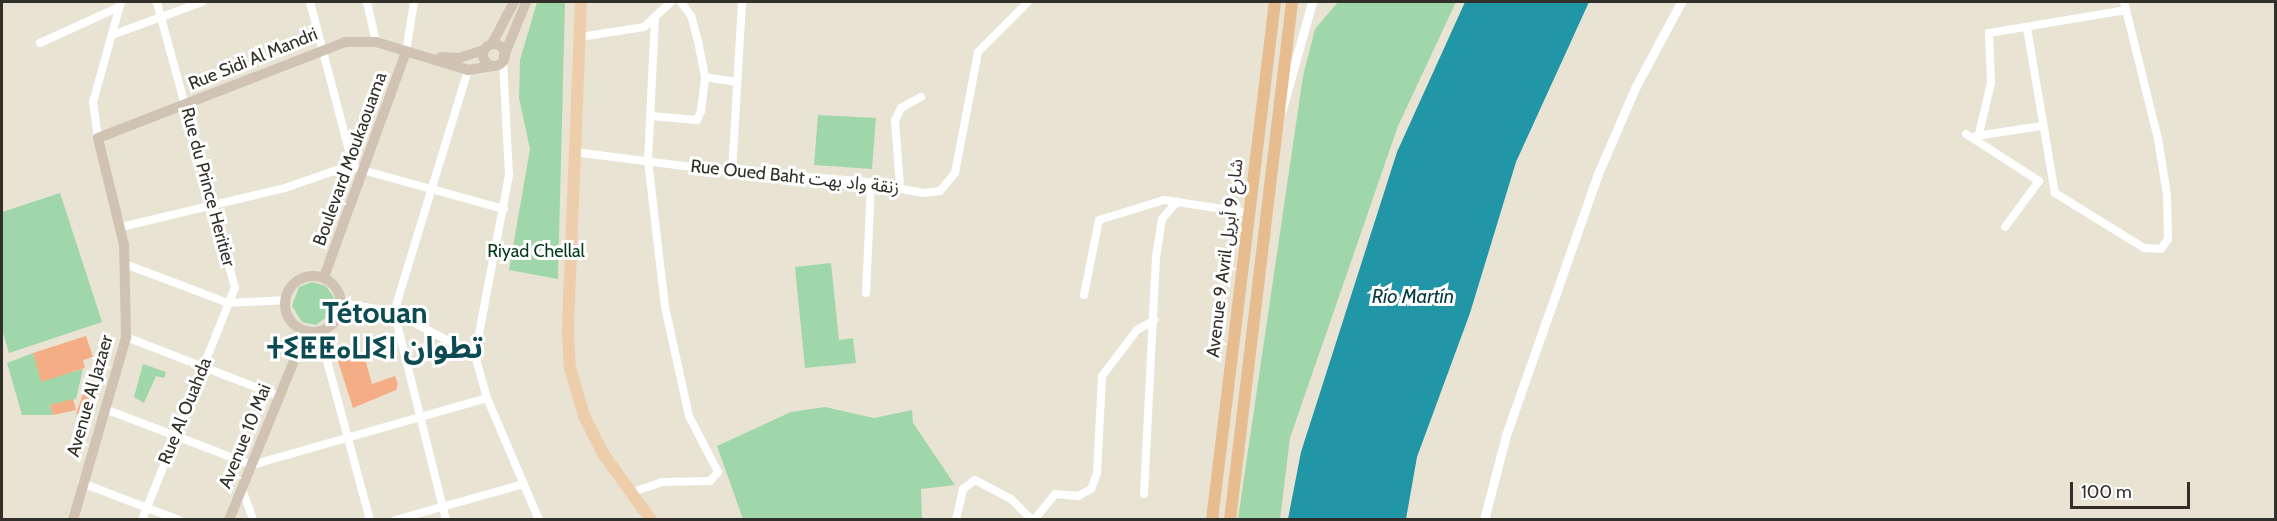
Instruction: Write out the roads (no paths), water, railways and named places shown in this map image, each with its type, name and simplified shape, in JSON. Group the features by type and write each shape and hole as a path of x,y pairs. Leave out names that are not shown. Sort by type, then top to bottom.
{"highway":[{"name":"Avenue 9 Avril شارع 9 أبريل","path":"1212,519 1275,2"},
{"name":"Avenue 9 Avril شارع 9 أبريل","path":"1230,519 1292,2"}],"main road":[{"path":"468,70 487,49 514,2"},
{"path":"504,58 526,2"},
{"path":"581,2 574,152 570,368 584,416 630,493 651,519"},
{"name":"Rue Sidi Al Mandri","path":"98,138 323,48 356,40 376,42 468,70 492,66 504,58"},
{"name":"Rue Sidi Al Mandri","path":"423,56 459,58 487,49"},
{"path":"487,49 502,49 504,58"},
{"path":"487,49 492,66"},
{"name":"Boulevard Moukaouama","path":"324,277 365,170 406,52"},
{"name":"Avenue Al Jazaer","path":"73,519 126,337 129,262 98,138"},
{"path":"324,277 336,287 341,303 337,319 319,331 306,331 290,319 285,300 297,280 324,277"},
{"name":"Avenue 10 Mai","path":"229,519 306,331"}],"street":[{"name":"Rue du Prince Heritier","path":"157,2 235,288 228,303"},
{"path":"112,34 202,2"},
{"path":"310,2 353,166"},
{"path":"367,2 376,42"},
{"path":"406,52 414,2"},
{"path":"580,37 632,31 655,20 671,2"},
{"path":"651,116 697,120 705,77 691,16 681,2"},
{"path":"732,172 742,2"},
{"name":"Rue Oued Baht زنقة واد بهت","path":"574,152 732,172 871,182 932,193 947,187 969,113 978,52 1028,2"},
{"path":"1278,119 1312,2"},
{"path":"1484,519 1506,435 1593,186 1627,106 1681,2"},
{"path":"98,138 93,102 120,4"},
{"path":"40,43 120,4"},
{"path":"2125,6 2158,139 2169,216 2167,246 2144,248 2055,193 1972,136 1991,83 1988,35 2125,6"},
{"path":"630,493 668,481 710,481 718,472 686,403 665,307 648,161 655,20"},
{"path":"2027,28 2041,126 2055,193"},
{"path":"504,58 510,150 504,209 476,355 487,398 538,519"},
{"path":"446,519 394,312 429,191 468,70"},
{"path":"705,77 737,81"},
{"path":"900,186 895,121 901,108 921,97"},
{"path":"1972,136 2041,126"},
{"path":"121,227 353,166 429,191 504,209"},
{"path":"2005,227 2039,181"},
{"path":"866,293 871,182"},
{"path":"1084,295 1099,220 1164,200 1250,213"},
{"path":"1144,494 1159,234 1162,219 1177,202"},
{"path":"129,262 228,303 285,300"},
{"name":"Rue Al Ouahda","path":"142,519 228,303"},
{"path":"341,303 394,312 476,355"},
{"path":"956,519 963,489 975,480 1011,499 1033,519 1056,494 1078,496 1091,489 1097,473 1102,376 1137,330 1154,320"},
{"path":"319,331 370,519"},
{"path":"126,337 279,396"},
{"path":"105,409 175,438 252,465 487,398"},
{"path":"82,483 179,519"},
{"path":"396,519 524,484"},
{"path":"242,489 253,519"}],"water":[{"name":"Río Martín","path":"1465,2 1589,2 1516,162 1470,313 1417,457 1406,519 1288,519 1301,452 1397,152"}],"district":[{"name":"Tétouan ⵜⵉⵟⵟⴰⵡⵉⵏ تطوان","path":"375,330"}],"park label":[{"name":"Riyad Chellal","path":"536,251"}]}
